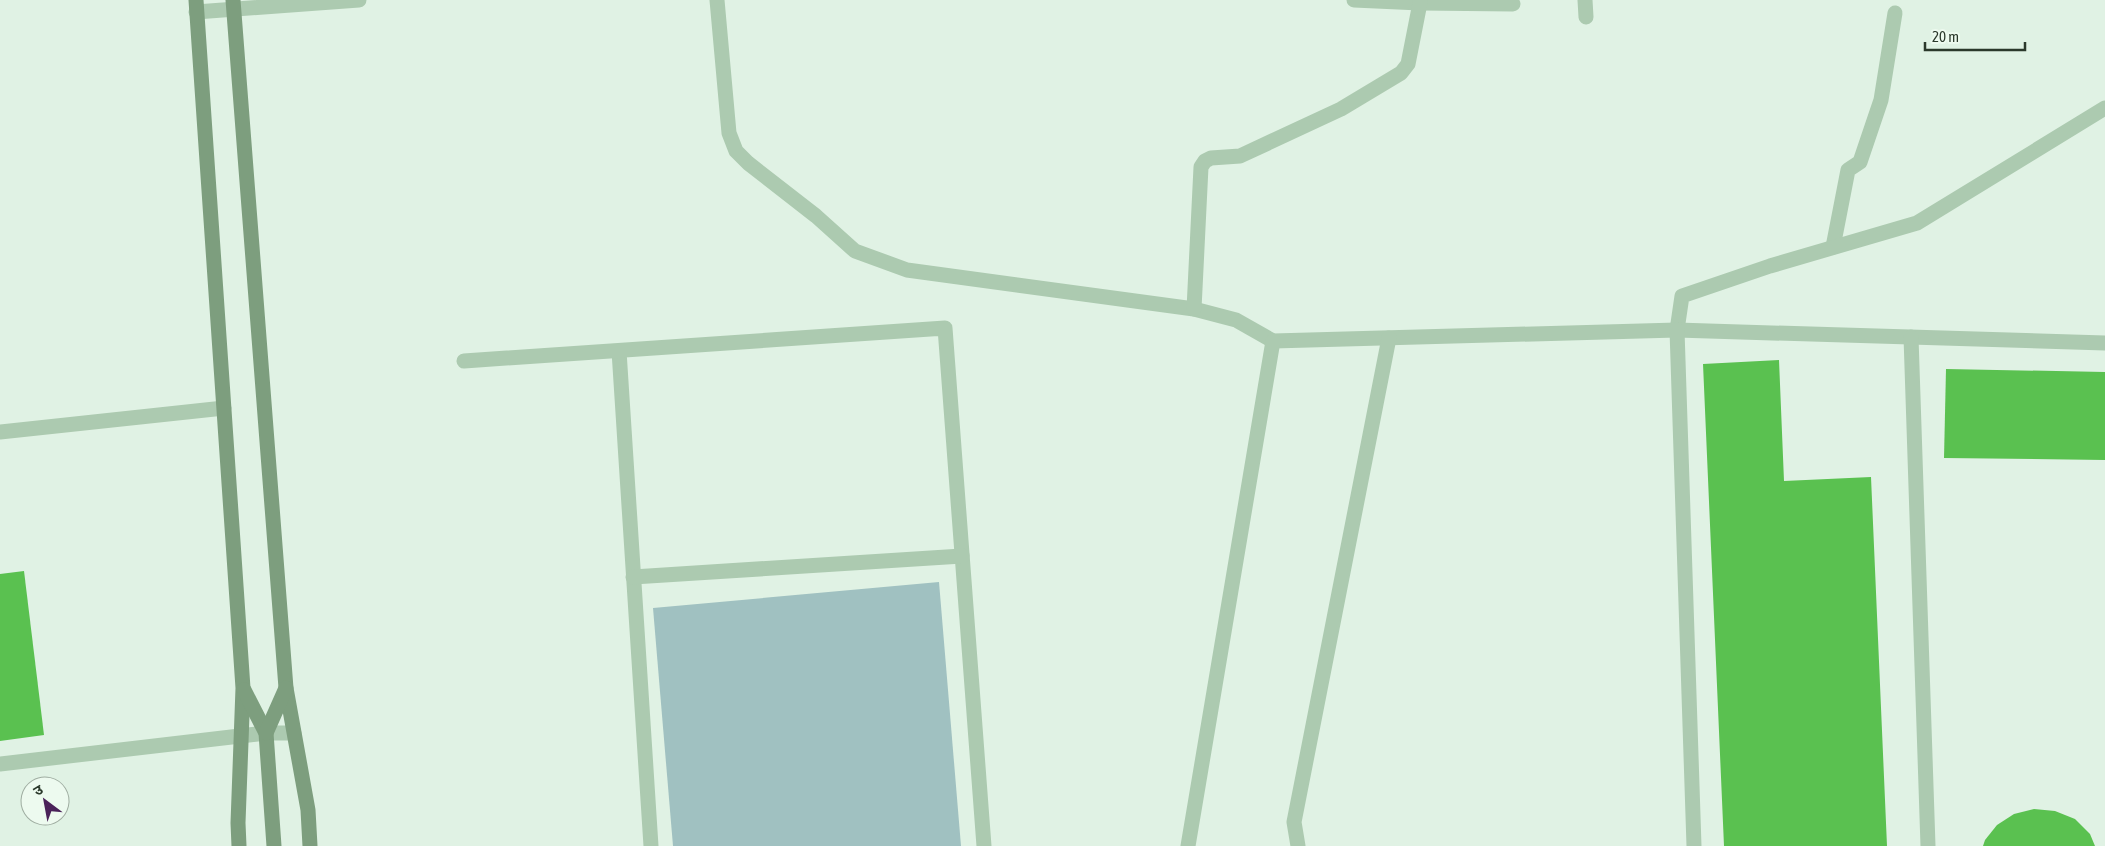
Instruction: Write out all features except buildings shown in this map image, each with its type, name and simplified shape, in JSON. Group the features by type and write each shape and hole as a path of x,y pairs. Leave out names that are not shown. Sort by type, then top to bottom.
{"main road":[{"path":"233,4 286,688 308,810 310,846"},
{"path":"196,6 243,688 238,823 239,846"},
{"path":"243,688 266,733 274,846"},
{"path":"266,733 286,688"}],"street":[{"path":"196,6 359,0"},
{"path":"717,0 730,133 736,151 816,216 855,251 907,270 1194,309 1236,320 1273,341 1677,330 2105,342"},
{"path":"1354,0 1420,4 1513,4"},
{"path":"1585,0 1586,16"},
{"path":"1194,309 1201,167 1205,161 1211,158 1240,156 1341,109 1401,73 1408,64 1420,4"},
{"path":"1833,247 1848,170 1860,162 1881,100 1895,13"},
{"path":"1694,846 1677,330 1682,296 1770,266 1918,223 2105,108"},
{"path":"464,361 945,328 984,846"},
{"path":"1911,337 1928,846"},
{"path":"1298,846 1294,822 1389,338"},
{"path":"1188,846 1273,341"},
{"path":"619,351 651,846"},
{"path":"0,432 224,408"},
{"path":"633,578 962,556"},
{"path":"0,764 266,733 294,733"}],"shaded area":[{"path":"939,582 961,846 673,846 653,608"}]}
